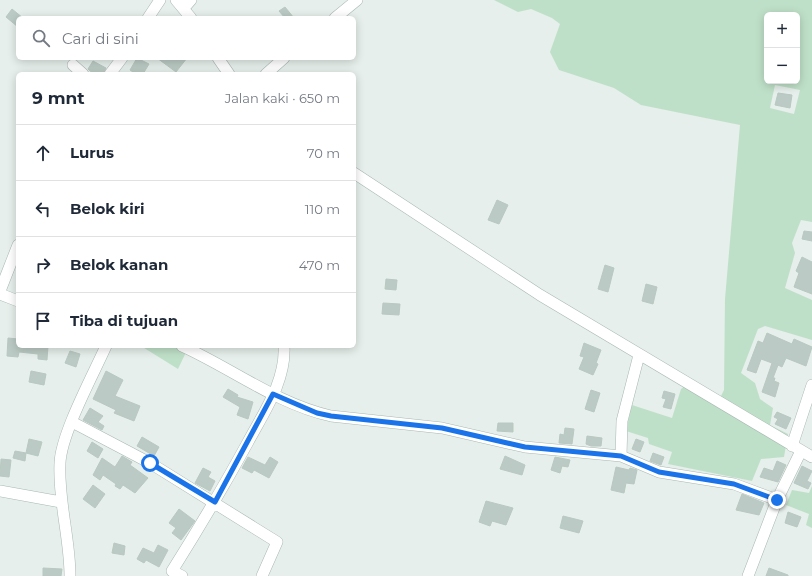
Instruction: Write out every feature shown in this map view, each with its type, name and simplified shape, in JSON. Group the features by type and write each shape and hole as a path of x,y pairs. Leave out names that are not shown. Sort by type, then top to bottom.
{"street":[{"path":"149,16 160,0"},
{"path":"337,16 357,0"},
{"path":"184,3 189,16"},
{"path":"112,72 120,60"},
{"path":"219,60 228,72"},
{"path":"268,72 282,60"},
{"path":"73,65 81,72"},
{"path":"356,175 540,296 812,457"},
{"path":"16,250 0,293 16,300"},
{"path":"70,576 61,502 60,462 72,422 105,348"},
{"path":"186,348 273,394 317,413 331,416 442,428 525,447 621,456 659,472 734,484 777,500"},
{"path":"182,576 172,571 215,502 273,394 283,368 284,348"},
{"path":"621,456 622,421 639,355"},
{"path":"748,576 796,448 808,412 812,385"},
{"path":"72,422 150,463 215,502 277,542 262,576"},
{"path":"0,491 61,502"}],"green space":[{"path":"494,0 812,0 812,222 801,220 792,243 795,253 785,288 812,300 812,340 765,326 758,329 741,373 755,383 760,399 773,408 770,425 788,434 784,457 761,459 752,481 668,464 672,452 649,444 648,438 626,431 632,405 672,418 681,389 693,380 720,398 724,390 725,299 740,125 641,105 614,88 559,70 550,52 560,24 552,18 531,9 518,12","holes":["775,85 800,90 794,114 770,108"]},
{"path":"144,348 188,348 178,369"},
{"path":"812,486 812,528 806,525 809,514 786,505 792,490 809,493"}],"building":[{"path":"285,7 292,16 283,16 279,11"},
{"path":"12,9 21,16 16,16 16,25 6,17"},
{"path":"136,60 141,60 149,64 144,72 133,72 130,70"},
{"path":"160,60 185,60 176,72"},
{"path":"93,61 106,68 104,72 92,72 88,69"},
{"path":"778,93 792,95 790,108 775,105"},
{"path":"497,200 508,205 499,224 488,220"},
{"path":"804,231 812,232 812,241 802,239"},
{"path":"802,257 812,262 812,294 794,287 799,273 796,271"},
{"path":"605,265 614,268 608,292 598,289"},
{"path":"386,279 397,280 396,290 385,289"},
{"path":"646,284 657,287 653,304 642,301"},
{"path":"383,303 400,304 399,315 382,314"},
{"path":"767,333 792,344 794,339 812,347 806,366 786,358 782,367 778,365 773,378 775,378 774,381 779,383 775,397 762,392 772,363 761,359 756,373 747,370 758,341 763,343"},
{"path":"8,338 16,339 16,348 48,348 47,360 38,359 38,354 19,352 18,357 7,356"},
{"path":"584,343 601,350 596,363 598,364 593,375 579,369 584,357 580,356"},
{"path":"70,351 80,354 76,367 65,363"},
{"path":"31,371 46,374 44,385 29,382"},
{"path":"106,371 123,380 115,396 140,406 134,421 114,413 116,410 93,399"},
{"path":"228,389 238,395 237,397 253,402 248,419 237,415 240,407 223,397"},
{"path":"591,390 600,393 594,412 585,409"},
{"path":"664,391 675,394 671,409 663,407 666,399 662,398"},
{"path":"90,408 103,416 98,422 104,426 102,430 83,420"},
{"path":"777,412 791,418 786,429 775,424 778,419 774,417"},
{"path":"498,423 513,423 513,432 497,431"},
{"path":"565,428 574,429 572,444 559,443 560,434 564,435"},
{"path":"587,436 602,438 601,446 591,446 586,444"},
{"path":"142,437 159,447 154,456 137,446"},
{"path":"29,439 42,442 38,456 26,453"},
{"path":"636,439 644,442 640,452 632,449"},
{"path":"92,442 103,449 98,458 87,451"},
{"path":"15,451 26,453 25,461 13,458"},
{"path":"653,453 664,457 661,465 650,461"},
{"path":"122,456 132,462 130,465 148,478 135,493 123,485 120,489 115,486 116,484 103,475 100,480 93,475 102,458 115,467"},
{"path":"505,456 525,465 522,475 500,469"},
{"path":"248,457 265,465 270,457 278,462 269,478 254,470 252,473 242,468"},
{"path":"555,457 570,460 568,467 562,466 560,473 551,470"},
{"path":"1,459 11,460 9,477 0,476"},
{"path":"777,461 786,465 778,482 760,477 764,468 773,471"},
{"path":"802,466 812,471 807,481 811,483 808,489 794,483"},
{"path":"616,467 637,470 634,484 626,483 624,493 611,490"},
{"path":"203,468 211,472 208,477 215,481 210,491 195,483"},
{"path":"93,485 105,494 95,508 83,499"},
{"path":"742,494 764,503 759,515 736,510"},
{"path":"486,501 513,508 506,525 492,521 490,526 479,522"},
{"path":"179,509 195,521 181,540 172,533 176,528 169,523"},
{"path":"788,512 801,517 797,527 785,523"},
{"path":"563,516 583,521 579,533 560,528"},
{"path":"114,543 125,546 124,555 112,553"},
{"path":"158,545 168,550 159,567 146,560 144,563 137,559 143,548 154,553"},
{"path":"43,568 62,569 61,576 43,576"},
{"path":"769,568 788,575 788,576 766,576"}],"route":[{"path":"150,463 201,495 215,502 273,394 298,406 331,416 442,428 525,447 621,456 659,472 694,479 734,484 777,500"}]}
